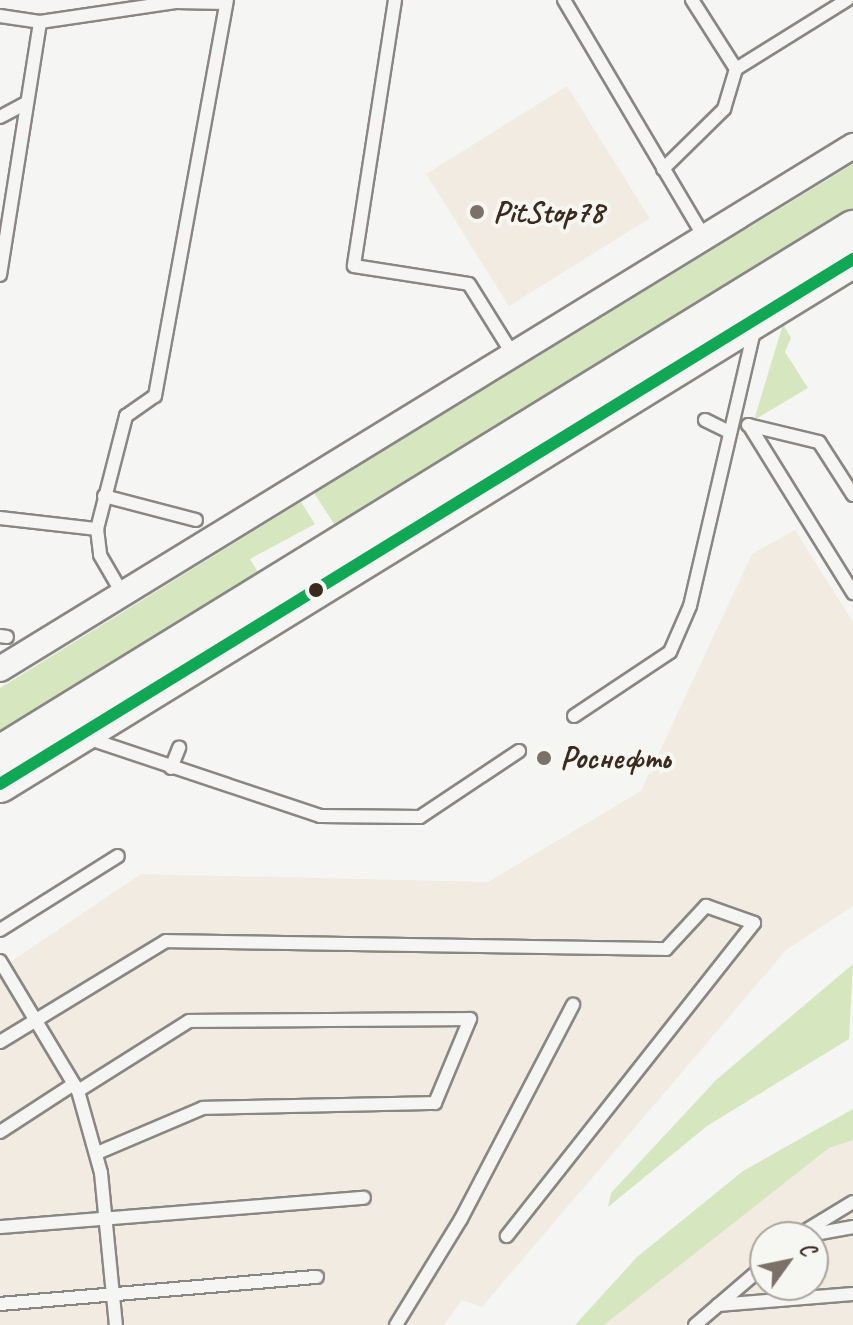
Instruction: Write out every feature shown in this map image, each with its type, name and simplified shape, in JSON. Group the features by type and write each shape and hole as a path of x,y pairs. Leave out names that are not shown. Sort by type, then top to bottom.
{"main road":[{"path":"0,784 72,724 749,308 853,229"},
{"path":"749,308 853,259"},
{"path":"0,754 72,724"}],"street":[{"path":"0,669 853,146"}],"lane":[{"path":"395,0 354,266 469,284 512,353"},
{"path":"564,0 704,237"},
{"path":"692,0 736,69"},
{"path":"663,169 724,109 736,69 847,0"},
{"path":"0,16 40,22 176,2 226,2 155,396 126,416 97,529 100,555 122,593"},
{"path":"0,275 40,22"},
{"path":"0,117 26,103"},
{"path":"574,716 670,652 690,606 732,426 749,308"},
{"path":"705,420 732,426 749,425 819,442 853,495"},
{"path":"749,425 853,593"},
{"path":"104,496 196,520"},
{"path":"0,518 97,529"},
{"path":"72,724 171,768 320,816 420,817 519,751"},
{"path":"171,768 179,748"},
{"path":"0,930 118,856"},
{"path":"0,1042 166,941 666,949 706,906 754,923 507,1236"},
{"path":"0,961 76,1087 97,1153 107,1218 116,1325"},
{"path":"396,1325 461,1219 573,1005"},
{"path":"0,1132 189,1021 470,1019 435,1103 203,1108 97,1153"},
{"path":"0,1227 364,1198"},
{"path":"822,1221 853,1202"},
{"path":"829,1230 853,1227"},
{"path":"0,1304 115,1291 317,1277"},
{"path":"695,1325 749,1279"},
{"path":"718,1305 853,1294"}],"shaded area":[{"path":"567,86 650,218 509,306 426,174"},
{"path":"795,530 853,622 853,906 786,950 482,1307 462,1300 444,1325 0,1325 0,969 141,874 488,882 641,791 752,554"},
{"path":"853,1140 853,1325 604,1325 829,1148"}],"green space":[{"path":"853,164 853,209 338,530 314,493"},
{"path":"783,324 791,338 785,352 808,388 754,420"},
{"path":"301,502 315,524 250,559 258,572 0,734 0,688"},
{"path":"853,964 849,1039 707,1126 608,1207 611,1193 716,1080"},
{"path":"853,1109 853,1140 829,1148 604,1325 575,1325 637,1257 743,1171"}],"transit line":[{"path":"0,784 853,259"}],"place":[{"name":"PitStop78","path":"477,212"},
{"name":"Роснефть","path":"544,758"}]}
